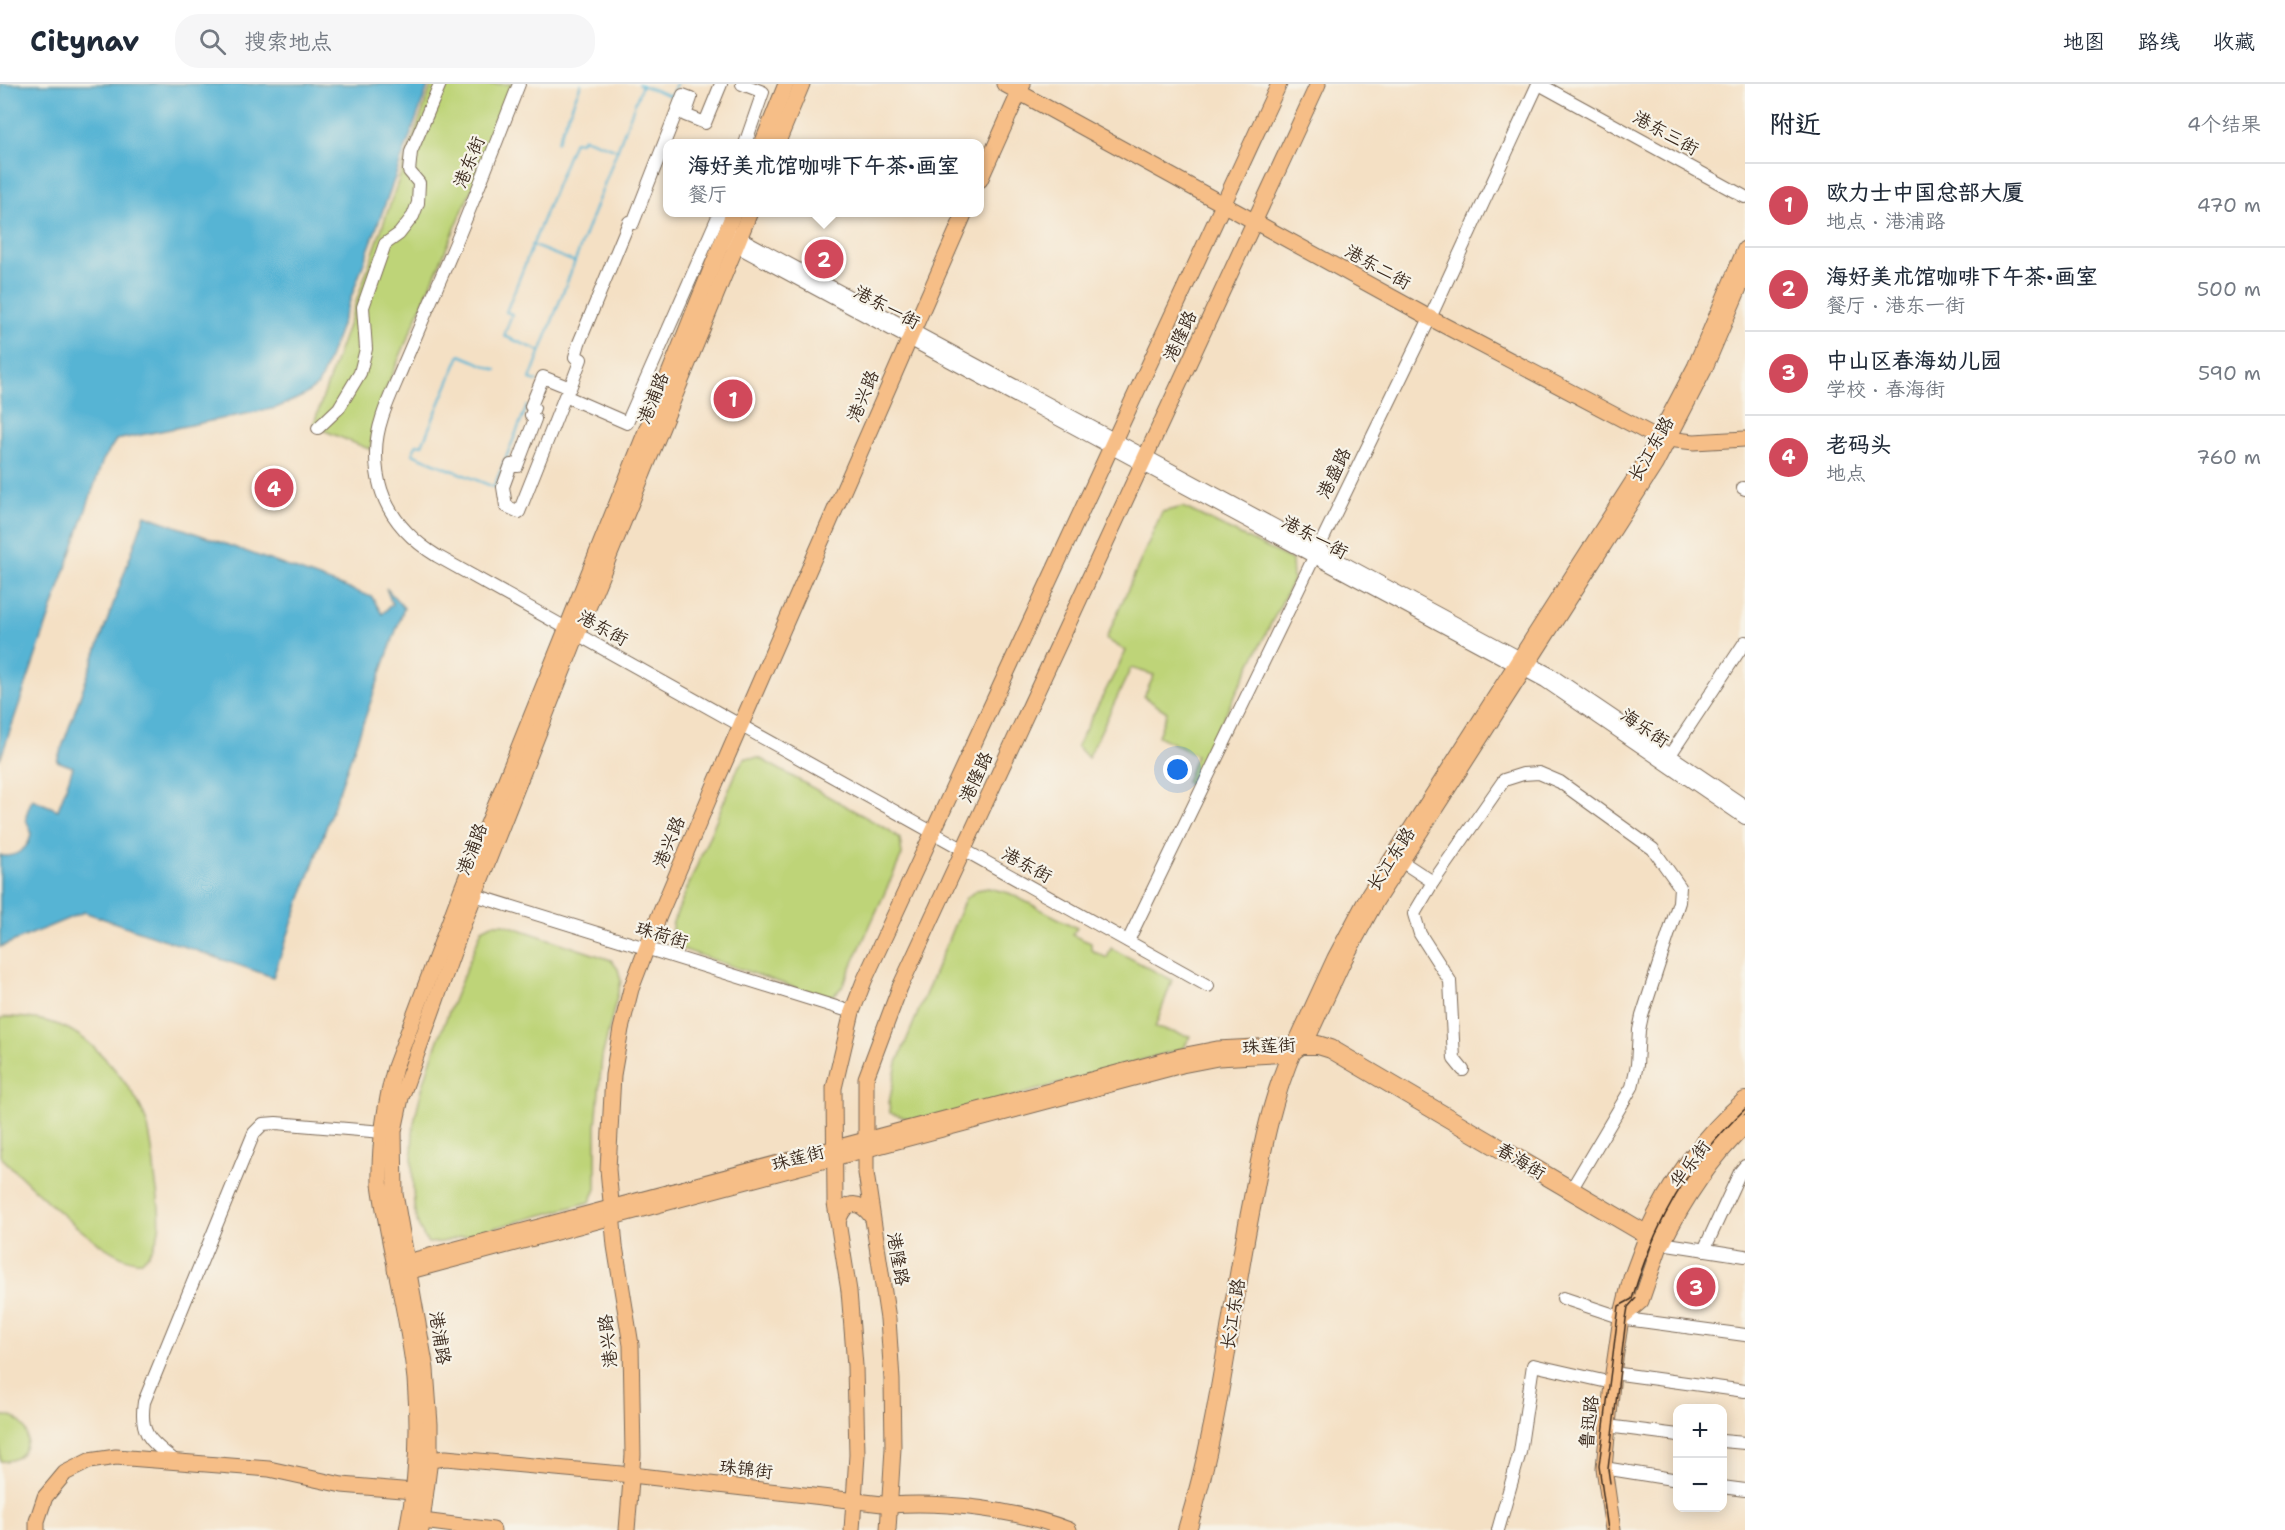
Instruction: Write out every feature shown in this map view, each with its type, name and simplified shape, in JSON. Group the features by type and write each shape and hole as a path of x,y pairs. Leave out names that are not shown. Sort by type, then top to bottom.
{"highway":[{"name":"春海街","path":"1297,1048 1331,1049 1654,1239"},
{"name":"长江东路","path":"1187,1530 1198,1494 1221,1392 1242,1254 1267,1125 1282,1075 1297,1048"},
{"name":"长江东路","path":"1196,1530 1207,1497 1223,1424 1250,1255 1275,1127 1297,1048"},
{"name":"华乐街","path":"1654,1239 1655,1215 1678,1176 1707,1139 1745,1101"},
{"name":"华乐街","path":"1654,1239 1692,1185 1719,1151 1745,1124"}],"main road":[{"path":"764,139 786,84"},
{"path":"779,139 802,84"},
{"name":"港东二街","path":"1004,84 1021,88 1254,222 1430,318 1663,439 1694,442 1745,440"},
{"name":"港隆路","path":"852,1530 857,1455 855,1366 850,1304 834,1203 834,1088 852,1012 864,981 1279,84"},
{"name":"港隆路","path":"888,1530 893,1448 891,1359 884,1292 866,1173 866,1078 900,987 1318,84"},
{"path":"984,171 1021,88"},
{"name":"港浦路","path":"733,240 734,217"},
{"name":"港浦路","path":"403,1268 380,1184 379,1160 388,1094 395,1067 733,240 747,217"},
{"name":"港兴路","path":"627,1530 632,1475 631,1345 608,1169 613,1075 631,989 659,916 741,724 963,217"},
{"name":"长江东路","path":"1663,439 1745,249"},
{"name":"长江东路","path":"1297,1048 1359,931 1401,861 1704,370 1745,274"},
{"name":"长江东路","path":"1297,1048 1335,958 1368,896 1522,664"},
{"name":"港浦路","path":"415,1525 423,1461 395,1194 394,1131 409,1070 468,893"},
{"name":"珠莲街","path":"403,1268 834,1153 1198,1052 1217,1049 1297,1048"},
{"path":"838,1222 841,1212 849,1205 857,1204 863,1207 871,1216"},
{"name":"鲁迅路","path":"1613,1530 1604,1468 1620,1318 1631,1278 1654,1239"},
{"path":"37,1530 37,1521 45,1497 65,1473 89,1461 116,1457 269,1469 342,1485 413,1491"},
{"name":"珠锦街","path":"423,1461 446,1458 632,1475 891,1505 916,1503 1012,1514 1069,1530"},
{"name":"港浦路","path":"415,1525 413,1491 423,1461"},
{"path":"415,1525 494,1530"}],"street":[{"path":"318,428 339,408 360,373 366,349 363,307 385,244 408,224 418,203 419,183 409,171 411,152 440,84"},
{"name":"港东街","path":"519,84 453,252 385,411 376,451 378,480 389,509 402,529 437,556 571,632 741,724 1208,986"},
{"path":"665,139 682,95 691,98 685,115 705,123 721,84"},
{"path":"742,84 763,92 747,139"},
{"name":"港东三街","path":"1538,84 1745,197"},
{"name":"港盛路","path":"1128,942 1430,318 1538,84"},
{"path":"663,145 633,223 630,222 579,343 575,357 581,359 570,388 543,376 531,406 534,408 531,415 536,419 517,466 511,465 503,487 506,506 519,512 565,396 627,423 718,217"},
{"name":"港东一街","path":"733,240 1522,664"},
{"path":"1667,759 1745,642"},
{"name":"海乐街","path":"1522,664 1667,759 1745,806"},
{"name":"海乐街","path":"1667,759 1745,818"},
{"path":"1463,1070 1454,1059 1450,981 1420,934 1414,914 1433,882 1504,780 1539,772 1560,782 1653,849 1680,887 1679,902 1639,1030 1637,1065 1632,1087 1571,1190"},
{"path":"1401,861 1433,882"},
{"name":"珠荷街","path":"468,893 852,1012"},
{"path":"175,1461 149,1440 141,1420 144,1402 254,1133 263,1124 276,1123 383,1132"},
{"path":"1704,1250 1740,1172 1745,1166"},
{"name":"春海街","path":"1654,1239 1745,1256"},
{"path":"1563,1298 1620,1318 1745,1335"},
{"path":"1498,1530 1520,1452 1533,1365 1613,1378 1745,1391"},
{"path":"1607,1426 1673,1434"},
{"path":"1727,1441 1745,1443"},
{"path":"1604,1468 1673,1479"},
{"path":"1727,1488 1745,1490"}],"green space":[{"path":"432,84 515,84 383,396 372,435 371,450 313,426"},
{"path":"1183,507 1292,560 1293,580 1190,784 1186,782 1196,755 1158,736 1167,712 1144,697 1154,675 1131,668 1088,758 1077,746 1126,651 1106,639 1162,512"},
{"path":"746,758 759,758 889,830 900,839 902,855 842,987 834,995 822,997 676,947 671,936 673,922 739,766"},
{"path":"988,888 1009,893 1077,928 1072,935 1091,943 1091,950 1107,958 1111,948 1172,980 1155,1028 1190,1036 1184,1048 914,1125 909,1119 890,1113 889,1103 897,1063 965,899 977,890"},
{"path":"492,924 504,924 611,960 618,969 621,981 602,1057 596,1126 596,1189 590,1202 442,1242 428,1243 417,1223 414,1210 412,1138 414,1123 427,1073 444,1024 482,929"},
{"path":"6,1017 40,1020 68,1029 80,1036 104,1057 125,1082 137,1101 150,1136 160,1216 155,1244 142,1261 127,1259 89,1236 47,1201 0,1156 0,1019"},
{"path":"0,1416 12,1417 20,1422 25,1430 27,1438 25,1447 20,1455 12,1460 0,1461"}],"water":[{"path":"0,84 429,84 318,385 303,396 276,408 116,440 103,460 0,760"},
{"path":"145,515 372,597 382,614 392,604 386,588 404,608 273,977 84,912 0,947 0,855 16,854 28,843 31,832 26,816 32,799 58,810 73,767 57,761"}],"waterway":[{"path":"557,142 581,84"},
{"path":"638,84 671,96 676,84"},
{"path":"537,381 530,379 642,85"},
{"path":"540,351 504,336 512,314 506,312 574,141 581,142 583,138 618,150"},
{"path":"531,245 575,262"},
{"path":"496,370 460,355 422,445 417,444 412,454 494,487 527,406"}],"tram line":[{"path":"1608,1530 1599,1466 1619,1306 1632,1299 1651,1245 1675,1196 1706,1151 1745,1109"},
{"path":"1610,1483 1608,1469 1626,1319 1628,1307 1636,1298"}],"place":[{"name":"海好美术馆咖啡下午茶·画室","path":"824,259"},
{"name":"欧力士中国总部大厦","path":"733,399"},
{"name":"老码头","path":"274,488"},
{"name":"中山区春海幼儿园","path":"1696,1287"}]}
